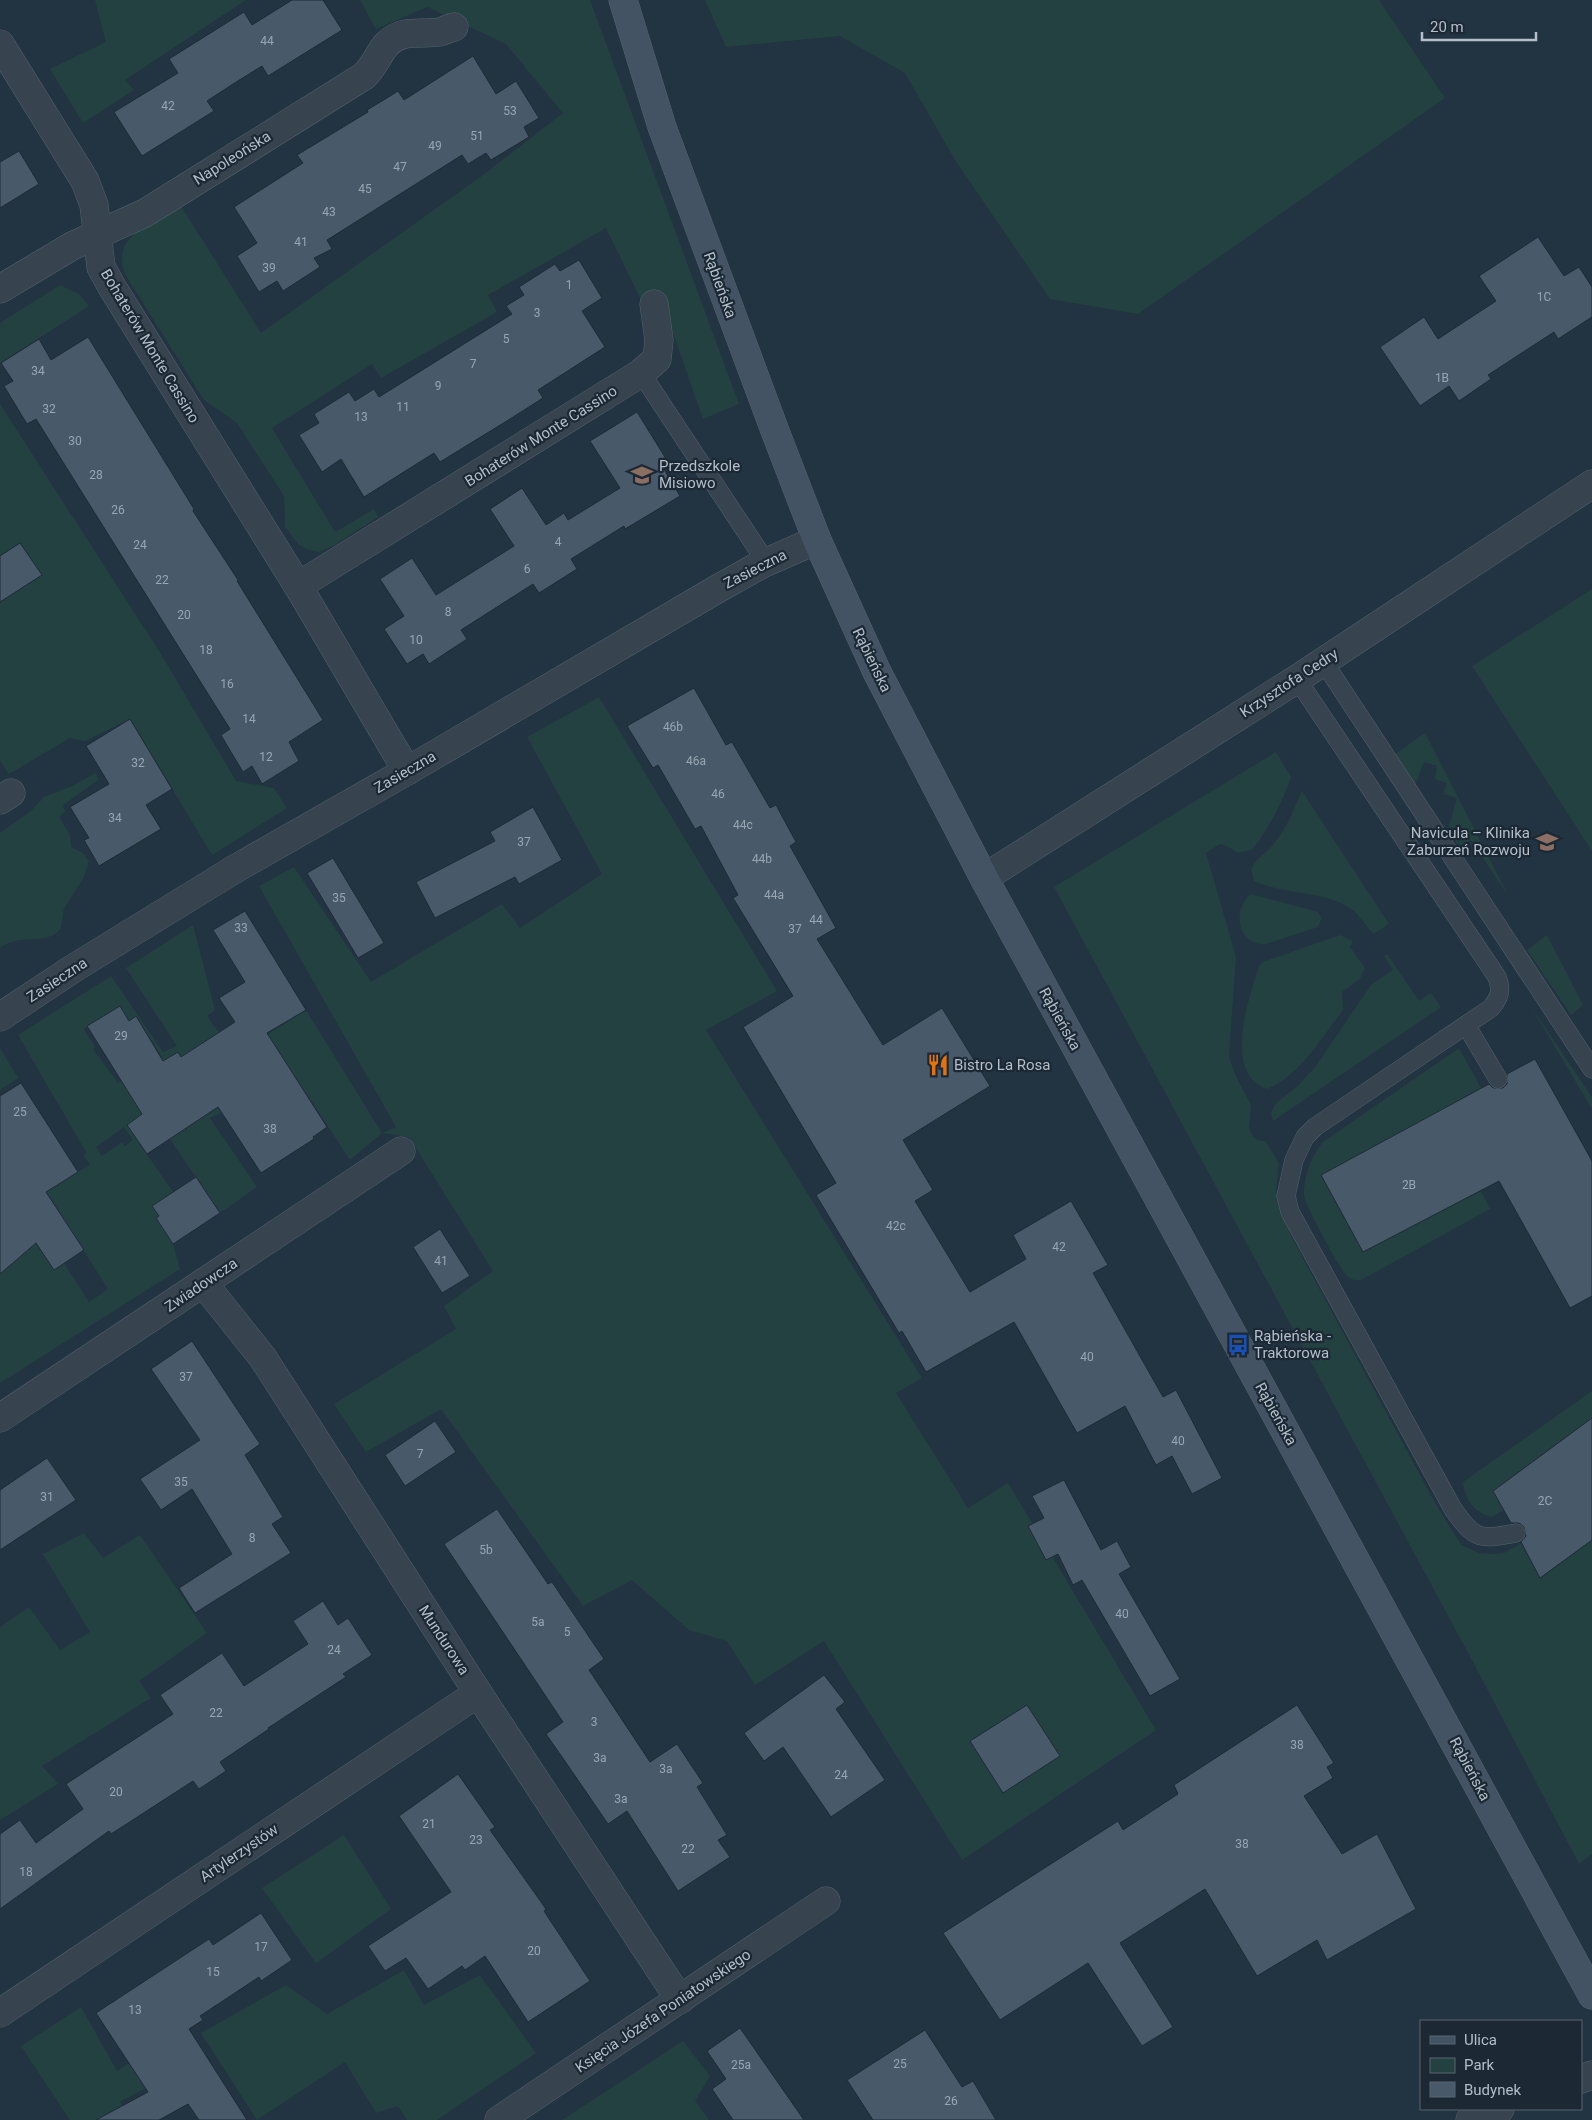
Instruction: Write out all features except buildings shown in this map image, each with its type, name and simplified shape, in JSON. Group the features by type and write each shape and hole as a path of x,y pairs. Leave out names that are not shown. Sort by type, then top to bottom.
{"street":[{"name":"Rąbieńska","path":"623,0 662,127 817,540 877,672 984,878 1592,1994"},
{"name":"Napoleońska","path":"0,289 72,246 98,236 145,213 364,76 374,67 387,44 397,36 412,32 440,32 454,27"},
{"name":"Bohaterów Monte Cassino","path":"0,44 85,181 94,205 101,267 298,586 407,771"},
{"name":"Bohaterów Monte Cassino","path":"298,586 642,373 657,359 659,340 654,304"},
{"name":"Krzysztofa Cedry","path":"984,878 1297,679 1592,484"},
{"name":"Zasieczna","path":"0,1017 74,968 235,869 407,771 689,605 766,562 817,540"},
{"name":"Zwiadowcza","path":"0,1418 401,1152"},
{"name":"Mundurowa","path":"204,1284 263,1358 478,1693 680,2000"},
{"name":"Artylerzystów","path":"0,2013 478,1693"},
{"name":"Księcia Józefa Poniatowskiego","path":"499,2120 826,1901"},
{"path":"1470,2120 1497,2110"}],"lane":[{"path":"642,373 766,562"},
{"path":"1323,662 1592,1069"},
{"path":"1297,679 1497,977 1501,986 1498,999 1490,1008 1315,1127 1305,1137 1294,1160 1286,1196 1290,1212 1453,1509 1468,1530 1483,1538 1516,1532"},
{"path":"1466,1024 1498,1079"}],"green space":[{"path":"95,0 246,0 125,80 134,90 83,123 50,69 106,42"},
{"path":"360,0 590,0 739,404 703,419 666,313 645,308 606,228 488,295 497,312 381,378 372,364 272,428 335,532 374,509 378,517 333,546 319,552 299,545 285,527 284,496 237,423 204,400 126,276 122,260 123,250 128,241 143,227 181,206 261,333 483,175 563,113 506,44 427,7 376,29"},
{"path":"705,0 1379,0 1445,98 1138,314 1050,299 955,160 905,73 840,36 726,47"},
{"path":"60,285 79,294 89,306 0,363 0,323"},
{"path":"0,404 161,654 236,781 274,788 287,808 212,855 130,719 85,741 70,738 9,774 0,761 0,602 42,575 20,543 0,556"},
{"path":"1592,589 1592,851 1472,666"},
{"path":"599,697 777,991 706,1030 922,1378 896,1393 968,1508 1008,1483 1156,1730 962,1860 824,1641 755,1685 727,1641 689,1630 632,1580 583,1606 441,1409 366,1452 334,1404 456,1329 444,1306 493,1271 409,1137 382,1133 396,1127 259,886 294,867 371,982 502,904 520,928 602,874 527,737"},
{"path":"1425,733 1509,897 1471,840 1459,847 1448,829 1457,798 1443,794 1447,783 1435,779 1437,766 1424,762 1414,788 1394,755"},
{"path":"1276,752 1291,777 1270,824 1252,850 1237,853 1229,847 1220,844 1206,853 1236,957 1229,1057 1235,1074 1251,1105 1249,1128 1253,1137 1265,1141 1279,1163 1276,1190 1279,1206 1292,1238 1434,1501 1461,1545 1479,1553 1495,1554 1504,1553 1522,1543 1541,1578 1592,1540 1592,1854 1579,1864 1473,1662 1054,887"},
{"path":"96,773 98,780 63,805 65,812 59,817 70,835 71,847 83,853 89,861 84,877 64,908 61,928 57,933 45,938 19,940 0,948 0,833 31,811 44,797 72,786"},
{"path":"1302,791 1389,924 1373,934 1350,908 1339,902 1315,895 1278,889 1254,881 1251,870 1253,866 1281,834"},
{"path":"1251,894 1318,912 1322,918 1318,927 1266,944 1256,943 1249,940 1240,926 1241,909"},
{"path":"193,925 215,1010 207,1016 223,1038 250,1045 306,1010 382,1133 350,1160 296,1078 228,1121 222,1112 210,1118 257,1187 220,1213 170,1139 146,1153 173,1192 156,1218 173,1244 180,1269 0,1383 0,1209 21,1196 41,1251 54,1270 64,1263 89,1302 108,1289 41,1183 74,1174 90,1165 84,1156 86,1152 18,1035 111,976 163,1052 177,1046 126,968","holes":["120,1006 129,1021 136,1016 162,1057 154,1064 150,1059 118,1083 93,1049 95,1047 84,1029","124,1127 133,1140 125,1146 122,1142 102,1156 96,1147"]},
{"path":"1340,935 1353,941 1350,947 1365,968 1360,979 1342,992 1343,1010 1310,1055 1290,1075 1267,1089 1253,1080 1245,1068 1242,1051 1245,1015 1259,966 1263,962"},
{"path":"1547,935 1583,1005 1571,1015 1527,950"},
{"path":"1387,954 1419,1001 1431,993 1441,1007 1273,1121 1271,1113 1276,1103 1297,1087 1316,1066 1371,985 1393,970 1384,956"},
{"path":"1530,1005 1592,1097 1592,1109"},
{"path":"0,1048 18,1078 0,1090"},
{"path":"1459,1048 1481,1088 1321,1176 1363,1252 1481,1191 1490,1209 1361,1280 1352,1279 1347,1276 1337,1262 1306,1201 1304,1195 1305,1181 1312,1160 1323,1142"},
{"path":"1592,1391 1592,1418 1493,1491 1504,1510 1491,1517 1479,1512 1471,1504 1463,1482"},
{"path":"84,1533 103,1558 140,1535 207,1633 139,1681 151,1698 42,1766 58,1784 0,1820 0,1627 29,1607 60,1650 90,1632 43,1554"},
{"path":"344,1835 391,1909 316,1963 262,1888"},
{"path":"404,1970 424,2005 480,1975 536,2053 437,2120 407,2120 398,2106 376,2113 345,2062 257,2120 201,2033 286,1985 327,2014"},
{"path":"81,2007 117,2071 151,2049 151,2085 120,2102 129,2120 70,2120 21,2046"},
{"path":"683,2041 710,2076 695,2101 709,2120 562,2120"}],"place":[{"name":"Przedszkole Misiowo","path":"642,475"},
{"name":"Navicula – Klinika Zaburzeń Rozwoju","path":"1547,842"},
{"name":"Bistro La Rosa","path":"938,1065"},
{"name":"Rąbieńska - Traktorowa","path":"1238,1345"}]}
